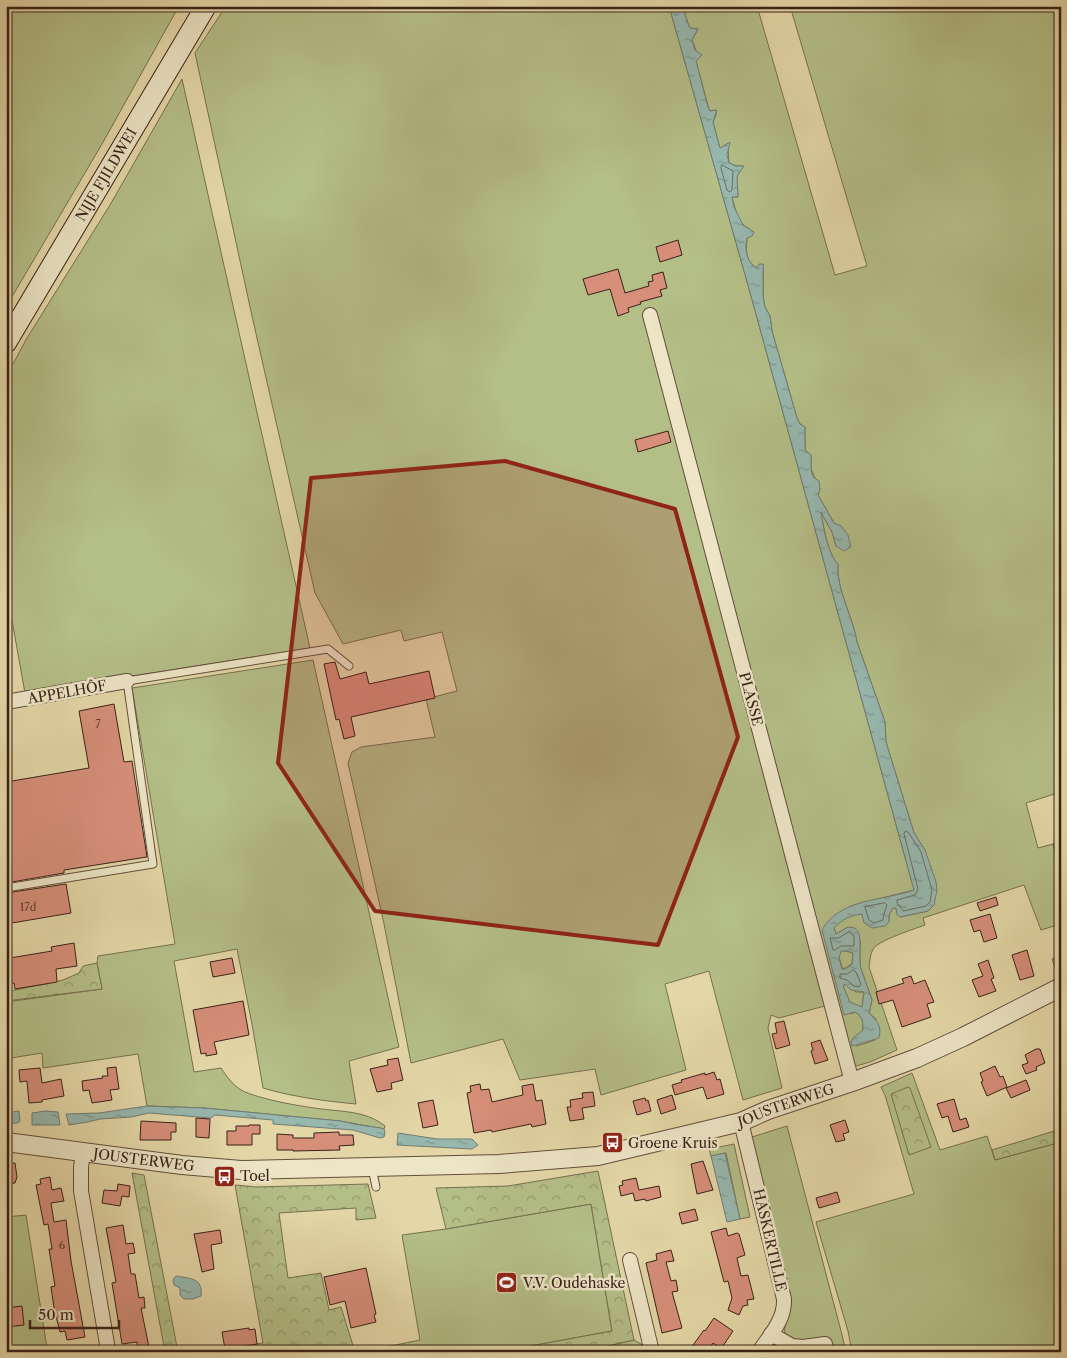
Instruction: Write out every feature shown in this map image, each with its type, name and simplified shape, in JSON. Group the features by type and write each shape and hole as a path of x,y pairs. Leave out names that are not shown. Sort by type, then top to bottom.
{"main road":[{"name":"NIJE FJILDWEI","path":"6,343 206,6"}],"street":[{"name":"PLASSE","path":"650,315 852,1082"},
{"name":"APPELHÔF","path":"6,702 127,682"},
{"name":"JOUSTERWEG","path":"6,1142 182,1165 241,1170 499,1164 598,1156 741,1122 768,1110 852,1082 917,1058 963,1037 1061,987"},
{"name":"HASKERTILLE","path":"741,1122 785,1309 783,1316 759,1352"},
{"path":"83,1152 81,1191 107,1352"},
{"path":"630,1260 652,1352"},
{"path":"771,1334 792,1346 803,1347 825,1344 827,1352"}],"lane":[{"path":"6,888 153,864 127,682 328,649 348,666"},
{"path":"372,1168 376,1187"}],"highlighted area":[{"path":"505,461 675,509 738,737 658,945 375,911 278,763 311,478"}],"green space":[{"path":"6,6 179,6 102,144 6,307"},
{"path":"226,6 669,6 748,285 914,890 851,906 825,925 850,1014 855,1012 863,1022 863,1030 859,1034 857,1046 875,1040 876,1019 869,1013 872,1000 860,966 860,940 848,927 836,934 834,928 843,920 855,914 865,915 885,926 889,922 889,915 893,908 896,908 900,917 928,911 925,850 914,833 886,742 885,722 842,593 838,564 831,554 826,540 821,512 832,532 836,546 841,526 834,523 818,495 820,489 811,469 811,455 805,450 805,427 800,424 797,418 772,331 770,316 765,307 763,264 758,268 747,257 747,239 750,229 740,220 732,197 738,197 737,176 743,166 729,163 728,149 720,149 713,122 716,110 710,111 708,106 696,61 699,58 692,40 698,29 690,28 682,6 757,6 835,275 867,266 790,6 1061,6 1061,792 1026,803 1038,848 1053,844 1061,869 1061,924 1041,930 1024,885 923,918 925,925 877,945 870,957 869,967 897,1050 853,1067 825,1006 779,1018 771,1015 768,1028 782,1088 743,1100 709,971 665,984 686,1070 601,1095 595,1069 520,1080 503,1039 411,1063 384,924 348,763 352,752 361,747 435,737 426,699 457,691 442,632 404,641 401,630 343,644 315,593 195,53"},
{"path":"182,79 310,648 25,693 6,587 6,390 8,387 8,373 27,338 110,205"},
{"path":"313,660 399,1047 349,1061 356,1104 309,1098 263,1088 237,949 174,961 194,1072 221,1068 235,1085 249,1094 298,1105 359,1114 379,1122 385,1126 384,1129 340,1121 204,1108 147,1106 138,1054 43,1068 42,1053 11,1058 6,1031 6,1002 102,989 97,963 98,956 175,944 132,688"},
{"path":"1061,840 1061,869 1053,844"},
{"path":"841,950 853,953 852,964 843,969 839,958"},
{"path":"1061,954 1061,972 1057,973 1052,959"},
{"path":"97,963 102,989 6,1001 6,992 63,980 79,973 83,966"},
{"path":"846,984 856,992 864,992 862,1007 850,1003 843,986"},
{"path":"912,1073 940,1150 987,1136 995,1160 1061,1142 1061,1352 903,1352 898,1348 886,1352 852,1352 848,1331 816,1222 914,1194 881,1087"},
{"path":"908,1087 910,1088 931,1147 909,1155 891,1094"},
{"path":"787,1126 846,1352 833,1352 830,1338 801,1342 788,1338 785,1333 785,1325 791,1302 752,1137"},
{"path":"1061,1129 1061,1142 995,1160 992,1150"},
{"path":"734,1144 750,1217 740,1219 726,1153 711,1156 709,1149"},
{"path":"598,1171 634,1340 581,1352 498,1352 612,1331 591,1204 446,1229 436,1188 508,1186"},
{"path":"132,1173 144,1175 178,1352 165,1352"},
{"path":"368,1184 376,1218 356,1220 356,1208 279,1213 288,1278 321,1273 329,1310 341,1307 355,1352 202,1352 263,1343 235,1185 256,1187"},
{"name":"V.V. Oudehaske","path":"591,1204 612,1331 498,1352 361,1352 420,1340 402,1235"},
{"path":"26,1215 47,1348 6,1352 6,1217"},
{"path":"634,1340 641,1344 643,1352 581,1352"}],"water":[{"path":"669,6 682,6 690,28 698,29 692,40 695,50 702,55 696,61 708,107 710,111 717,110 713,122 720,148 730,142 727,155 729,163 736,166 744,166 737,176 738,197 732,197 734,207 743,225 754,232 752,236 747,238 747,255 751,263 757,268 759,264 763,264 765,307 770,316 772,331 797,418 800,424 805,427 805,450 811,455 813,477 819,481 820,489 818,495 834,523 841,526 848,535 851,547 844,551 836,546 832,532 821,512 831,554 838,564 842,593 885,722 886,742 914,833 925,850 936,882 937,890 934,905 928,911 900,917 897,915 896,908 893,908 889,915 889,922 885,926 872,928 864,923 862,914 854,915 846,918 834,928 836,934 848,927 855,928 859,933 860,966 872,1000 869,1013 876,1021 880,1030 879,1038 852,1046 853,1038 863,1030 863,1022 855,1012 844,1015 822,930 830,920 851,906 914,890 748,285","holes":["841,951 853,953 852,964 846,969 842,969 839,958","845,984 851,990 864,992 862,1007 850,1002 843,986"]},
{"path":"147,1106 204,1108 341,1121 381,1128 384,1129 385,1133 384,1137 380,1138 353,1130 273,1124 273,1120 215,1115 211,1118 149,1113 69,1125 66,1114 99,1113"},
{"path":"19,1111 20,1121 18,1123 6,1123 6,1113"},
{"path":"58,1112 60,1125 32,1125 32,1113"},
{"path":"398,1133 437,1139 472,1139 478,1145 472,1149 397,1145"},
{"path":"725,1153 740,1219 727,1222 711,1156"},
{"path":"176,1276 198,1282 201,1296 193,1299 184,1299 180,1295 180,1288 174,1285 173,1280"}],"building":[{"path":"678,240 682,255 660,262 656,247"},
{"path":"618,269 625,293 649,286 648,282 653,281 652,275 663,272 667,288 660,290 662,296 640,302 641,304 628,308 629,312 618,316 610,289 588,295 583,279"},
{"path":"668,431 671,442 638,452 635,440"},
{"path":"335,662 340,679 366,672 369,684 429,671 435,698 351,717 355,736 344,739 339,719 336,720 324,664"},
{"path":"114,704 124,762 132,761 147,857 64,870 64,873 6,883 6,782 89,768 79,711"},
{"path":"66,884 71,913 6,924 6,893"},
{"path":"996,897 998,905 980,911 977,903"},
{"path":"990,914 997,938 984,942 980,930 974,932 970,920"},
{"path":"74,943 77,966 56,969 57,982 15,989 14,983 6,984 6,967 11,967 10,958 52,951 51,947"},
{"path":"1027,950 1034,976 1020,980 1012,955"},
{"path":"232,958 235,973 213,977 210,962"},
{"path":"988,960 994,978 991,979 996,991 979,997 972,980 983,976 978,964"},
{"path":"911,976 914,984 925,980 934,1002 927,1004 931,1017 902,1027 893,1000 879,1004 876,992 904,983 902,979"},
{"path":"243,1001 249,1035 214,1042 217,1054 206,1056 206,1053 201,1054 193,1010"},
{"path":"784,1021 790,1045 776,1049 772,1034 777,1033 775,1023"},
{"path":"820,1040 828,1060 815,1064 811,1043"},
{"path":"1040,1049 1045,1063 1036,1067 1037,1070 1026,1074 1022,1065 1028,1063 1025,1055"},
{"path":"398,1058 403,1080 391,1083 392,1089 377,1092 370,1069 388,1065 387,1060"},
{"path":"995,1066 1000,1077 1003,1076 1007,1087 987,1096 981,1082 983,1081 980,1073"},
{"path":"116,1067 119,1089 110,1090 112,1100 92,1103 89,1090 83,1091 82,1081 108,1076 107,1068"},
{"path":"40,1068 42,1083 61,1079 64,1096 42,1100 42,1102 29,1103 27,1081 20,1082 19,1070"},
{"path":"714,1072 717,1080 720,1079 724,1094 707,1099 703,1087 675,1095 672,1085 682,1082 681,1080"},
{"path":"1026,1080 1030,1090 1011,1098 1006,1088"},
{"path":"480,1084 481,1090 489,1089 492,1102 523,1095 522,1086 533,1084 536,1101 542,1100 546,1124 532,1127 531,1124 492,1132 491,1130 474,1133 467,1093 471,1092 470,1086"},
{"path":"593,1092 595,1106 582,1108 584,1119 570,1121 567,1107 571,1107 570,1100 583,1098 582,1093"},
{"path":"672,1095 676,1109 661,1114 657,1100"},
{"path":"645,1098 646,1101 648,1100 651,1111 637,1115 633,1101"},
{"path":"954,1099 960,1120 966,1118 969,1127 953,1132 948,1116 942,1118 937,1104"},
{"path":"433,1100 438,1125 423,1128 418,1103"},
{"path":"196,1118 210,1119 209,1138 196,1137"},
{"path":"845,1120 849,1132 843,1134 845,1140 836,1142 830,1125"},
{"path":"141,1121 176,1123 176,1132 171,1132 171,1140 140,1140"},
{"path":"260,1125 260,1134 252,1134 252,1145 227,1145 227,1131 236,1131 236,1126"},
{"path":"339,1132 339,1135 353,1135 354,1145 339,1146 340,1150 277,1150 277,1134 293,1135 293,1138 314,1138 314,1133"},
{"path":"703,1161 713,1190 697,1194 691,1164"},
{"path":"15,1163 17,1177 15,1183 6,1184 6,1164"},
{"path":"50,1177 52,1190 61,1188 64,1201 51,1203 54,1222 66,1220 71,1261 85,1337 67,1340 65,1331 60,1332 54,1308 51,1287 55,1286 49,1249 52,1249 48,1224 44,1225 36,1185 41,1184 40,1179"},
{"path":"636,1178 639,1190 659,1186 661,1197 646,1201 645,1199 635,1201 633,1193 621,1196 619,1186 623,1185 622,1181"},
{"path":"118,1184 130,1186 129,1197 122,1196 120,1206 102,1203 104,1190 117,1191"},
{"path":"837,1192 840,1202 819,1208 816,1198"},
{"path":"695,1209 698,1220 682,1224 679,1213"},
{"path":"123,1225 126,1244 133,1243 135,1253 128,1254 131,1274 135,1274 139,1298 144,1297 145,1308 141,1308 150,1352 138,1352 137,1342 122,1344 112,1283 116,1282 106,1228"},
{"path":"726,1228 728,1236 739,1234 745,1255 737,1258 741,1276 748,1275 754,1299 747,1300 748,1305 743,1306 739,1315 728,1310 732,1298 728,1281 724,1282 711,1232"},
{"path":"220,1230 222,1243 211,1245 214,1269 202,1272 194,1234"},
{"path":"671,1250 674,1261 666,1262 671,1281 676,1280 678,1291 672,1292 682,1328 662,1333 646,1263 657,1260 656,1254"},
{"path":"366,1268 376,1322 351,1328 345,1301 330,1305 324,1277"},
{"path":"22,1306 24,1325 6,1327 6,1308"},
{"path":"714,1318 733,1331 721,1349 713,1343 708,1352 688,1352 705,1331"},
{"path":"249,1328 249,1330 255,1329 257,1344 225,1349 222,1332"}],"place":[{"name":"Groene Kruis","path":"612,1143"},
{"name":"Toel","path":"224,1176"},
{"name":"V.V. Oudehaske","path":"507,1283"}]}
